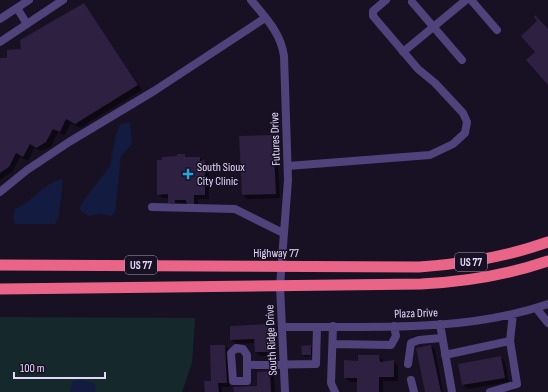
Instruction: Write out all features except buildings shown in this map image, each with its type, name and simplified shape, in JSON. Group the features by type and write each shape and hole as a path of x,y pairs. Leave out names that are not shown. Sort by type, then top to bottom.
{"highway":[{"name":"Highway 77","path":"0,265 391,267 446,265 504,256 548,242"},
{"name":"US 77","path":"0,290 447,283 527,268 548,261"}],"street":[{"path":"0,19 29,0"},
{"path":"0,42 63,0"},
{"name":"Futures Drive","path":"251,0 280,38 283,51 288,166 280,286"},
{"path":"288,166 430,155 443,150 465,133 467,126 466,118 435,83 418,69 372,14 373,11 386,0"},
{"path":"404,52 466,0"},
{"path":"471,0 496,30"},
{"path":"412,2 462,60"},
{"path":"17,8 27,24"},
{"path":"0,192 27,170 63,146 154,91 265,18"},
{"path":"152,207 235,209 283,233"},
{"name":"South Ridge Drive","path":"280,286 285,392"},
{"name":"Plaza Drive","path":"282,327 440,324 513,314 548,304"},
{"path":"536,308 548,322"},
{"path":"490,392 517,384 510,341 513,314"},
{"path":"440,324 441,338 452,392"},
{"path":"333,326 331,383 335,392"},
{"path":"333,344 391,345 396,336 394,326"},
{"path":"248,365 316,364 317,327"},
{"path":"408,364 411,343 419,340 441,338"},
{"path":"445,355 510,341"},
{"path":"412,380 414,392"}],"green space":[{"path":"0,317 195,318 192,363 182,392 0,392"}],"water":[{"path":"130,122 132,144 121,156 115,212 111,216 102,214 88,216 80,210 81,204 110,166 116,135 120,124"},
{"path":"63,179 59,214 55,224 15,224 13,217 15,209 27,202 50,184"},
{"path":"80,380 94,383 96,389 95,392 70,392 72,382"}],"place":[{"name":"South Sioux City Clinic","path":"188,174"}]}
